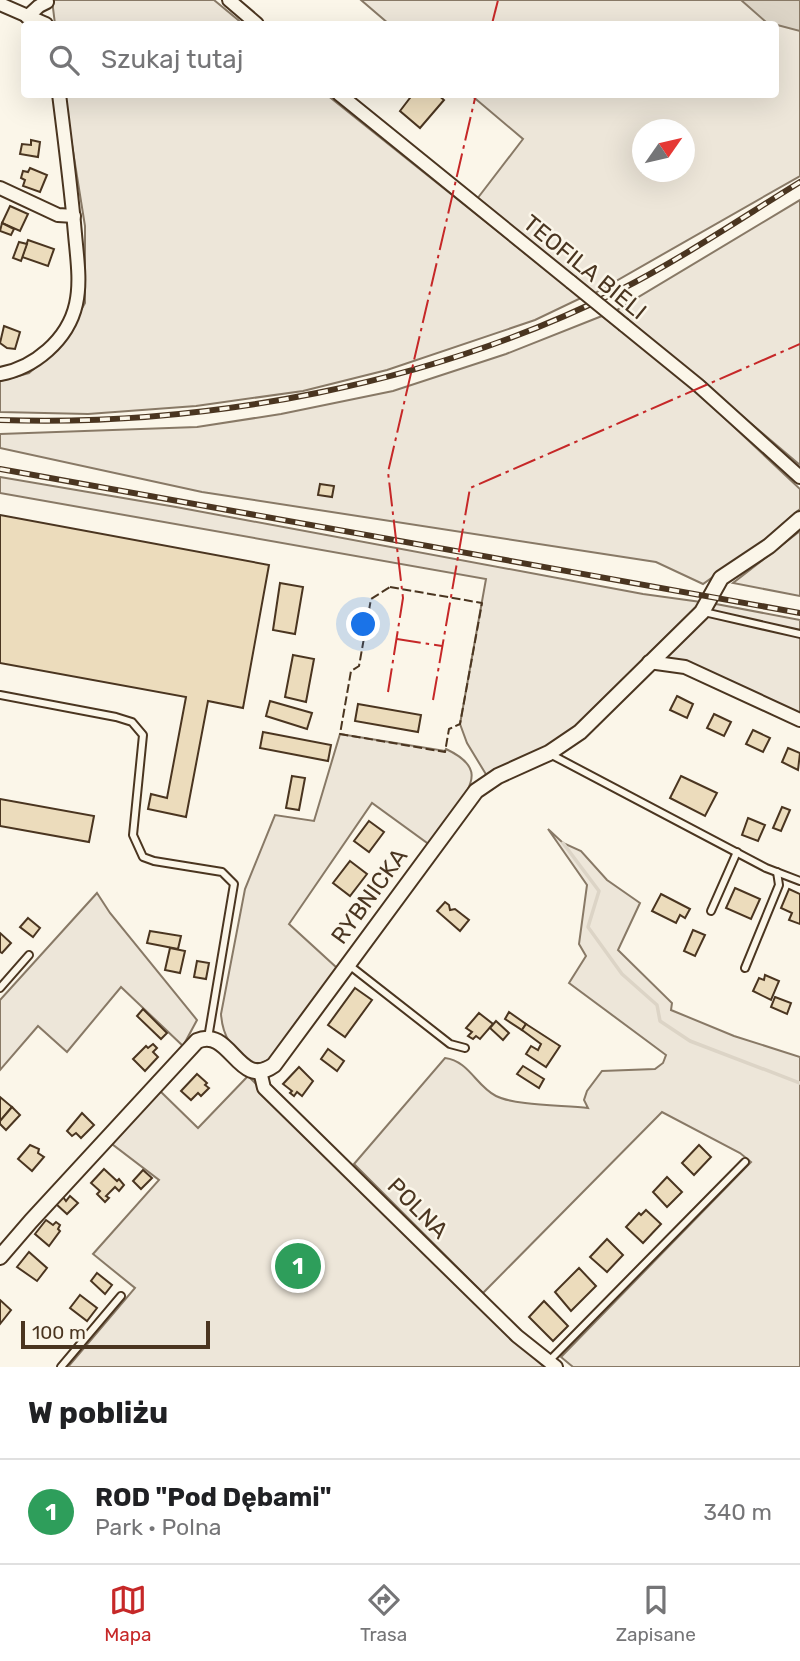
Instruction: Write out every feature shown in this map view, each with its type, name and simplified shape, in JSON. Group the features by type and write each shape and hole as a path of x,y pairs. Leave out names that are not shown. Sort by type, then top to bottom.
{"street":[{"path":"229,0 254,21"},
{"path":"27,17 47,1 48,21"},
{"path":"0,4 39,21"},
{"path":"0,374 20,369 37,359 54,342 71,318 76,303 78,284 74,216 59,98"},
{"name":"TEOFILA BIELI","path":"344,98 699,386 800,477"},
{"path":"0,188 58,215 74,216"},
{"name":"RYBNICKA","path":"260,1071 269,1068 278,1060 476,791 498,776 549,753 585,728 702,612 721,578 769,545 800,519"},
{"path":"649,662 685,667 800,720"},
{"path":"0,1257 194,1044 208,1038 221,1043 247,1069 260,1071"},
{"name":"POLNA","path":"260,1071 264,1088 517,1336 553,1364"}],"lane":[{"path":"702,612 800,634"},
{"path":"0,695 132,722 143,735 133,835 143,857 222,872 234,884 208,1038"},
{"path":"549,753 737,852 800,881"},
{"path":"711,911 737,852"},
{"path":"746,968 779,885 777,872"},
{"path":"0,988 29,955"},
{"path":"347,964 450,1044 465,1048"},
{"path":"553,1364 745,1162"},
{"path":"61,1367 121,1296"}],"shaded area":[{"path":"52,0 214,0 239,21 55,21"},
{"path":"361,0 800,0 800,176 595,293 477,199 523,139 475,98 779,98 779,21 386,21"},
{"path":"741,0 800,0 800,31 779,25 779,21 765,21"},
{"path":"64,98 331,98 581,298 535,320 387,370 303,391 196,406 88,414 0,412 0,381 29,373 62,344 85,303 85,226"},
{"path":"800,200 800,465 617,310"},
{"path":"602,316 685,381 800,489 800,509 766,539 703,584 656,562 202,492 0,448 0,434 197,427 281,414 393,391 506,354"},
{"path":"0,477 643,594 701,602 569,733 543,751 487,776 467,743 460,724 486,579 0,493"},
{"path":"800,531 800,596 733,583"},
{"path":"716,604 800,620 800,722 660,661"},
{"path":"340,734 445,751 446,749 458,755 470,768 471,782 463,799 430,845 372,803 289,924 337,968 274,1058 254,1066 227,1038 221,1014 245,889 275,815 314,821"},
{"path":"548,829 563,843 581,851 607,880 640,903 618,950 672,1003 671,1010 734,1036 800,1057 800,1367 573,1367 561,1357 751,1162 740,1153 662,1112 483,1293 354,1164 445,1058 460,1064 496,1096 528,1103 588,1108 584,1100 587,1091 602,1071 655,1069 663,1063 666,1055 569,983 586,956 579,944 587,885"},
{"path":"97,893 110,913 197,1020 183,1046 121,987 67,1052 38,1026 0,1070 0,1000"},
{"path":"248,1076 544,1367 68,1367 135,1288 93,1254 159,1180 112,1144 160,1091 198,1128"}],"building":[{"path":"410,98 444,100 420,128 400,111"},
{"path":"31,140 40,142 38,157 20,154 22,144 31,145"},
{"path":"30,168 47,175 40,192 23,186 23,171 28,172"},
{"path":"10,206 28,214 20,231 2,223"},
{"path":"2,223 14,229 11,235 0,231"},
{"path":"28,240 54,249 48,266 22,257"},
{"path":"19,242 27,244 21,261 13,258"},
{"path":"4,326 20,332 15,349 0,343"},
{"path":"320,484 334,486 332,497 318,495"},
{"path":"0,515 269,565 243,708 208,701 186,817 148,809 151,794 167,798 186,697 0,663"},
{"path":"280,583 303,587 295,634 273,630"},
{"path":"293,655 314,659 306,702 285,697"},
{"path":"677,696 693,704 687,718 670,710"},
{"path":"270,701 312,713 307,729 266,716"},
{"path":"358,704 421,715 418,732 355,721"},
{"path":"714,714 731,722 724,736 707,728"},
{"path":"753,730 770,738 763,752 746,744"},
{"path":"263,732 331,745 328,761 260,748"},
{"path":"788,748 800,753 798,770 782,762"},
{"path":"292,776 305,778 299,810 286,808"},
{"path":"681,776 717,793 705,816 670,798"},
{"path":"0,799 94,816 89,842 0,826"},
{"path":"782,807 790,810 781,831 773,828"},
{"path":"748,818 765,825 758,841 742,835"},
{"path":"369,821 384,832 369,852 354,841"},
{"path":"350,861 367,874 350,896 333,883"},
{"path":"735,888 760,899 751,919 726,908"},
{"path":"789,889 800,894 800,924 789,920 792,913 781,908"},
{"path":"661,894 690,909 685,918 680,915 676,923 652,911"},
{"path":"445,902 450,910 455,909 469,920 460,931 437,911"},
{"path":"28,918 40,928 33,937 20,927"},
{"path":"693,930 705,935 695,956 684,951"},
{"path":"150,931 181,936 178,949 147,943"},
{"path":"0,933 11,943 2,953 0,952"},
{"path":"170,948 185,951 180,973 165,970"},
{"path":"197,961 209,963 206,979 194,977"},
{"path":"765,975 779,981 771,1000 753,991 759,978 764,980"},
{"path":"355,988 372,1000 345,1037 328,1025"},
{"path":"775,997 791,1003 787,1014 771,1007"},
{"path":"143,1009 167,1033 161,1039 137,1016"},
{"path":"509,1012 526,1024 522,1030 505,1019"},
{"path":"479,1013 493,1024 480,1039 476,1036 473,1039 468,1036 472,1032 466,1028"},
{"path":"496,1021 509,1033 503,1040 490,1028"},
{"path":"526,1024 560,1046 546,1067 526,1054 531,1046 538,1050 541,1044 522,1030"},
{"path":"153,1044 157,1048 153,1052 158,1057 145,1071 133,1059 146,1046 148,1048"},
{"path":"328,1049 344,1061 337,1071 321,1059"},
{"path":"523,1066 544,1079 539,1088 517,1074"},
{"path":"299,1067 313,1081 302,1096 297,1092 294,1096 283,1084"},
{"path":"197,1074 209,1088 201,1096 198,1093 191,1100 181,1091"},
{"path":"0,1097 12,1107 1,1120 0,1119"},
{"path":"12,1107 20,1115 6,1130 0,1121"},
{"path":"82,1113 94,1125 81,1138 76,1133 72,1136 67,1131"},
{"path":"30,1145 39,1149 38,1153 44,1157 32,1171 18,1159"},
{"path":"699,1145 711,1157 694,1175 682,1163"},
{"path":"104,1169 124,1185 119,1191 115,1187 106,1196 109,1198 105,1202 97,1194 100,1191 91,1183"},
{"path":"143,1170 152,1178 141,1189 133,1181"},
{"path":"667,1177 682,1192 667,1207 653,1192"},
{"path":"70,1196 78,1203 67,1214 56,1204 63,1197 66,1201"},
{"path":"646,1210 661,1224 643,1243 626,1227 639,1213 641,1215"},
{"path":"46,1220 53,1225 56,1222 60,1225 60,1231 49,1246 35,1234"},
{"path":"607,1239 623,1255 607,1272 590,1257"},
{"path":"29,1252 47,1268 37,1281 17,1267"},
{"path":"579,1268 596,1286 571,1311 555,1292"},
{"path":"97,1273 112,1285 105,1294 91,1281"},
{"path":"80,1295 97,1308 87,1321 70,1308"},
{"path":"0,1300 11,1310 0,1324"},
{"path":"544,1301 568,1326 553,1341 529,1317"}],"waterway":[{"path":"563,843 599,891 588,927 622,974 657,1005 660,1021 690,1041 800,1083"}],"railway":[{"path":"0,420 157,416 237,407 317,393 395,375 547,324 618,291 800,182"},
{"path":"0,469 800,613"}],"fence":[{"path":"390,587 482,603 460,724 449,729 445,752 340,734 351,671 359,666 371,599 390,587"}],"power":[{"path":"493,21 498,0"},
{"path":"388,692 403,598 388,472 475,98"},
{"path":"433,700 470,488 800,344"},
{"path":"397,639 442,646"}],"place":[{"name":"ROD \"Pod Dębami\"","path":"298,1266"}]}
